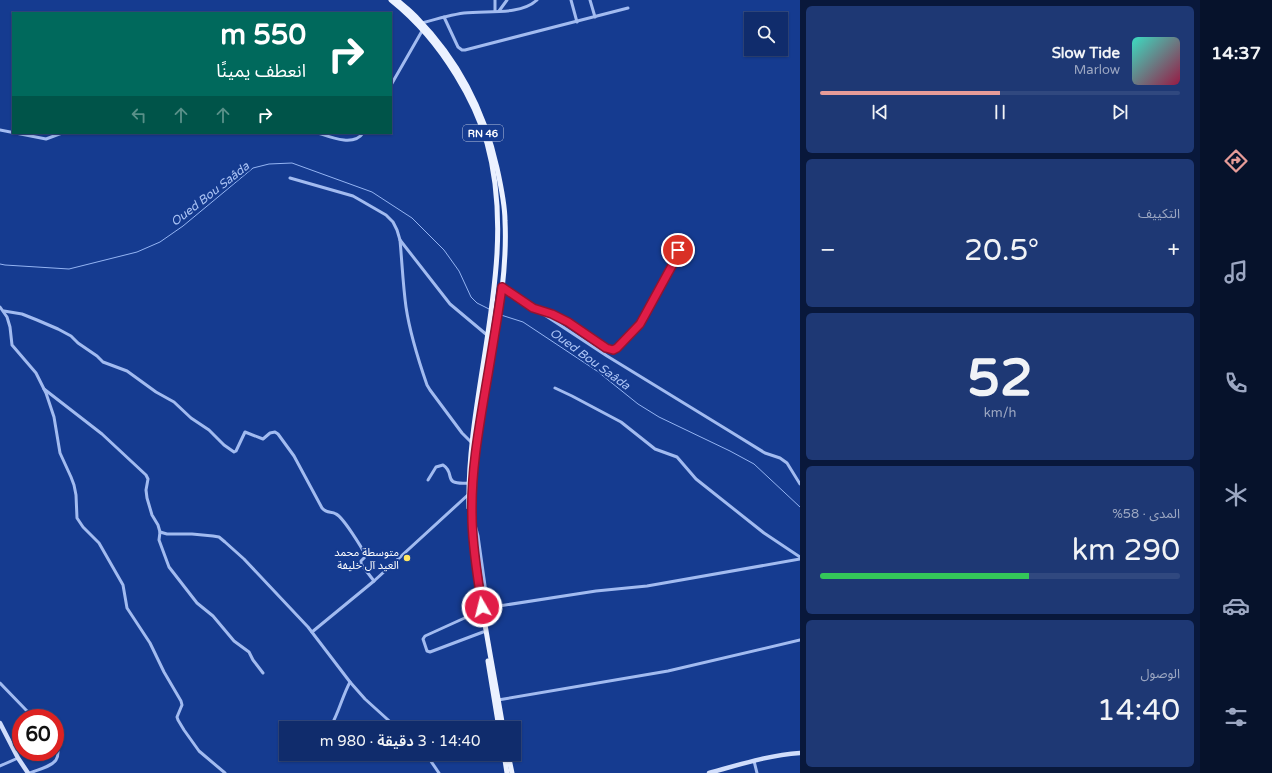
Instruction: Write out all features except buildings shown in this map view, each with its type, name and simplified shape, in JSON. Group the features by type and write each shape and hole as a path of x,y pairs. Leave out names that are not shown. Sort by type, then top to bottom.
{"main road":[{"name":"RN 46","path":"391,0 412,20 444,56 462,84 474,107 487,144 495,188 498,217 493,296 471,442 469,483 474,548 497,700 498,721"},
{"name":"RN 46","path":"397,0 422,23 447,52 465,80 478,106 491,141 502,189 505,219 505,260 496,332 475,451 470,493 469,525 483,632 502,721"},
{"path":"0,723 12,746"},
{"path":"709,773 754,760 800,753"},
{"path":"20,761 29,773"},
{"path":"505,761 507,773"},
{"path":"509,761 512,773"}],"street":[{"path":"495,0 497,11"},
{"path":"497,11 507,0"},
{"path":"422,23 465,13 523,8 540,0"},
{"path":"571,0 578,22"},
{"path":"590,0 594,17"},
{"path":"444,17 458,47 464,50 628,8"},
{"path":"392,83 422,31"},
{"path":"0,130 12,132"},
{"path":"20,134 46,139 59,134"},
{"path":"322,134 347,140 359,138 362,134"},
{"path":"290,178 353,196 386,216 393,222 400,240 406,307 413,340 427,385 462,433 471,442"},
{"path":"533,308 552,314 568,322 606,348 613,350 617,348 640,324 674,262 683,237"},
{"path":"400,240 450,304 488,335"},
{"path":"502,287 607,356 765,453 780,458 787,463 800,484"},
{"path":"0,307 7,317 12,345 32,367 44,388 54,417 60,453 74,485 77,518 83,528 99,543 121,582 127,608 150,643 181,703 181,708 177,714 178,720 199,751 225,773"},
{"path":"4,311 22,314 58,328 71,336 104,362 127,371 156,392 174,402 191,418 209,430 224,445 234,452 236,452 245,432 263,439 270,433 275,432 278,434 294,456 322,508 327,512 338,515 352,533 366,556 361,564 374,581"},
{"path":"44,388 102,434 146,475 148,479 146,490 147,498 152,514 158,525 160,532 158,540 169,567 197,603 213,616 234,641 249,652 263,673"},
{"path":"555,388 622,422 655,449 677,457 696,479 764,533 800,558"},
{"path":"428,480 436,467 443,465 446,468 450,479 454,482 457,484 469,483"},
{"path":"312,632 374,581 470,493"},
{"path":"472,517 478,536 487,600 493,605 499,606 596,591 647,586 800,558"},
{"path":"160,532 167,534 192,534 218,537 244,559 312,632 350,682 365,699 389,721"},
{"path":"480,611 425,636 423,640 427,651 430,652 483,632"},
{"path":"497,700 668,671 800,640"},
{"path":"334,721 339,705 350,682"},
{"path":"0,683 25,709"},
{"path":"754,760 757,773"},
{"path":"0,766 12,761"},
{"path":"29,773 56,761"},
{"path":"431,761 439,773"}],"waterway":[{"name":"Oued Bou Saâda","path":"0,264 69,269 137,252 160,242 183,226 253,168 269,164 292,163 372,192 412,218 444,250 459,271 471,297 477,303 489,309"},
{"name":"Oued Bou Saâda","path":"501,315 523,322 597,371 638,404 659,417 754,464 800,507"}],"place":[{"name":"متوسطة محمد العيد آل خليفة","path":"407,558"}],"route":[{"path":"482,607 474,548 472,491 475,451 496,332 502,287 533,308 552,314 568,322 606,348 613,350 617,348 640,324 674,262 678,250"}]}
